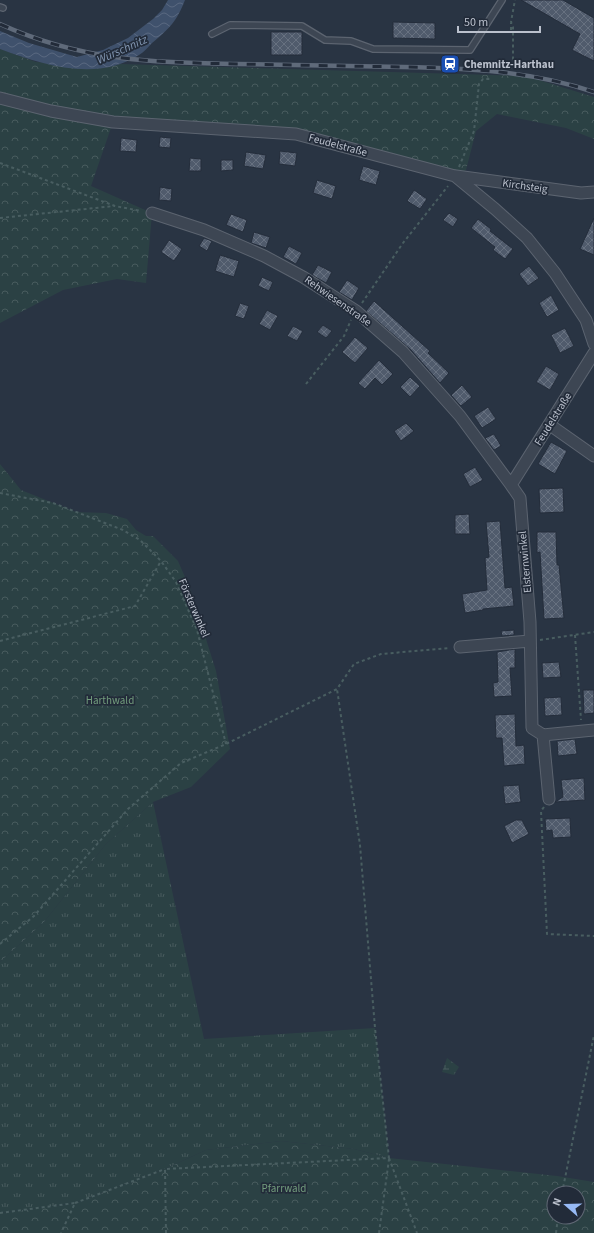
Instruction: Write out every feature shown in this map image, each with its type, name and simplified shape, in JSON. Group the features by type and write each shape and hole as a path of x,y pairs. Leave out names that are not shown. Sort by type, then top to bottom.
{"street":[{"name":"Feudelstraße","path":"0,98 51,112 113,122 296,134 457,173 527,238 555,273 586,320 594,344"},
{"name":"Kirchsteig","path":"457,173 581,194 594,192"},
{"name":"Rehwiesenstraße","path":"152,212 204,230 264,256 303,277 356,311 403,352 460,416 512,485"},
{"name":"Feudelstraße","path":"512,485 594,353"},
{"path":"550,425 594,456"},
{"name":"Elsternwinkel","path":"512,485 520,498 530,622 532,728 543,735"},
{"path":"460,647 530,641"},
{"path":"549,799 543,735 594,730"}],"lane":[{"path":"212,34 230,25 302,26 325,40 351,42 372,49 470,50 502,0"}],"path":[{"path":"511,30 515,0"},
{"path":"509,69 513,67 514,60 513,27 511,22"},
{"path":"306,384 344,336 356,311 403,243 457,173 474,131 479,84 483,79 490,79"},
{"path":"0,163 115,206 152,212"},
{"path":"0,218 115,206"},
{"name":"Försterwinkel","path":"0,493 53,503 123,530 140,540 161,561 176,582 197,630 226,744"},
{"path":"0,641 135,606 161,561"},
{"path":"530,641 594,632"},
{"path":"575,635 582,731"},
{"path":"0,944 34,916 128,809 181,763 226,744 336,689 354,664 381,654 460,647"},
{"path":"336,689 360,845 375,1028 389,1158 379,1233"},
{"path":"549,799 541,811 547,934 594,936"},
{"path":"564,1185 594,1036"},
{"path":"0,1213 75,1203 165,1169 389,1158"},
{"path":"389,1158 417,1233"},
{"path":"165,1169 166,1233"},
{"path":"61,1233 75,1203"}],"green space":[{"path":"0,49 36,62 109,67 120,64 526,76 594,97 594,139 566,128 497,114 476,131 466,170 455,176 296,134 113,122 91,186 152,213 146,283 117,279 63,290 0,323"},
{"name":"Harthwald","path":"0,464 21,490 76,512 106,513 127,519 136,530 146,536 153,536 178,561 191,591 216,671 230,749 191,787 153,802 106,844 44,922 0,962"},
{"path":"153,802 204,1039 375,1028 389,1158 354,1149 281,1141 206,1150 165,1169 75,1203 0,1213 0,962 44,922 106,844"},
{"path":"447,1058 459,1067 454,1075 442,1072"},
{"name":"Pfarrwald","path":"281,1141 354,1149 389,1158 557,1176 594,1182 594,1233 0,1233 0,1213 75,1203 165,1169 206,1150"}],"water":[{"name":"Würschnitz","path":"168,0 185,0 176,19 168,29 139,55 122,63 105,68 87,69 52,65 0,49 0,31 29,43 77,57 103,50 128,38 153,19 162,10"}],"building":[{"path":"521,0 563,0 594,18 594,61 572,50 580,34"},
{"path":"393,22 435,23 435,39 393,38"},
{"path":"271,32 302,32 302,55 271,55"},
{"path":"160,137 171,138 170,148 159,147"},
{"path":"121,138 137,140 136,152 120,151"},
{"path":"280,151 297,153 295,166 279,164"},
{"path":"246,152 266,155 263,169 244,166"},
{"path":"190,158 201,159 201,171 189,171"},
{"path":"221,160 233,160 233,170 221,171"},
{"path":"363,166 380,171 376,185 359,180"},
{"path":"317,180 336,186 332,199 313,193"},
{"path":"160,187 172,189 171,201 159,200"},
{"path":"414,190 427,199 420,209 407,201"},
{"path":"449,213 458,219 453,227 443,220"},
{"path":"231,214 247,220 243,232 226,225"},
{"path":"594,218 594,255 580,249"},
{"path":"478,219 491,229 490,231 513,249 505,259 493,250 495,247 471,228"},
{"path":"254,232 270,237 266,248 251,243"},
{"path":"204,238 212,241 207,251 199,246"},
{"path":"169,240 182,249 174,261 161,252"},
{"path":"289,246 302,253 296,264 283,257"},
{"path":"220,255 239,261 234,277 215,271"},
{"path":"318,265 332,272 326,283 312,275"},
{"path":"529,266 539,278 528,286 519,274"},
{"path":"262,277 273,282 269,291 258,286"},
{"path":"347,280 359,288 352,300 339,292"},
{"path":"551,295 559,310 547,317 539,303"},
{"path":"374,301 430,351 428,353 449,373 440,383 411,350 366,311"},
{"path":"240,303 249,306 244,319 235,316"},
{"path":"267,310 278,316 270,330 259,324"},
{"path":"323,325 332,331 326,338 317,332"},
{"path":"293,326 303,331 297,341 287,336"},
{"path":"565,328 574,346 560,353 551,335"},
{"path":"355,337 368,348 355,363 342,352"},
{"path":"379,360 393,374 382,385 375,378 365,389 358,383"},
{"path":"546,366 559,374 550,390 536,382"},
{"path":"410,377 420,386 410,397 400,387"},
{"path":"462,385 472,397 461,406 451,395"},
{"path":"488,407 496,419 482,428 474,416"},
{"path":"406,423 414,431 401,441 394,431"},
{"path":"494,434 501,446 494,450 485,438"},
{"path":"551,442 567,451 555,474 538,464"},
{"path":"475,467 483,480 470,487 463,474"},
{"path":"563,488 564,512 540,513 539,489"},
{"path":"469,514 470,534 455,534 455,515"},
{"path":"500,521 505,588 512,587 514,606 483,609 465,613 462,594 487,590 485,558 489,557 486,522"},
{"path":"537,532 556,532 557,565 559,565 564,618 544,619 540,552 537,553"},
{"path":"514,630 514,635 502,636 501,631"},
{"path":"515,649 515,668 510,668 512,696 494,697 493,683 498,682 497,652"},
{"path":"559,662 561,677 543,678 542,663"},
{"path":"583,690 594,690 594,713 584,714"},
{"path":"561,697 562,715 545,716 544,698"},
{"path":"515,714 516,746 524,745 525,764 504,766 502,738 496,738 495,715"},
{"path":"575,739 577,754 558,756 557,741"},
{"path":"584,778 585,800 555,802 563,797 561,780"},
{"path":"519,785 521,802 505,804 503,786"},
{"path":"570,818 571,837 553,838 552,830 546,831 545,819"},
{"path":"516,820 522,820 529,834 512,843 504,826"}],"railway":[{"path":"0,24 59,46 116,57 174,62 476,70 547,79 594,92"}],"place":[{"name":"Chemnitz-Harthau","path":"450,64"}]}
